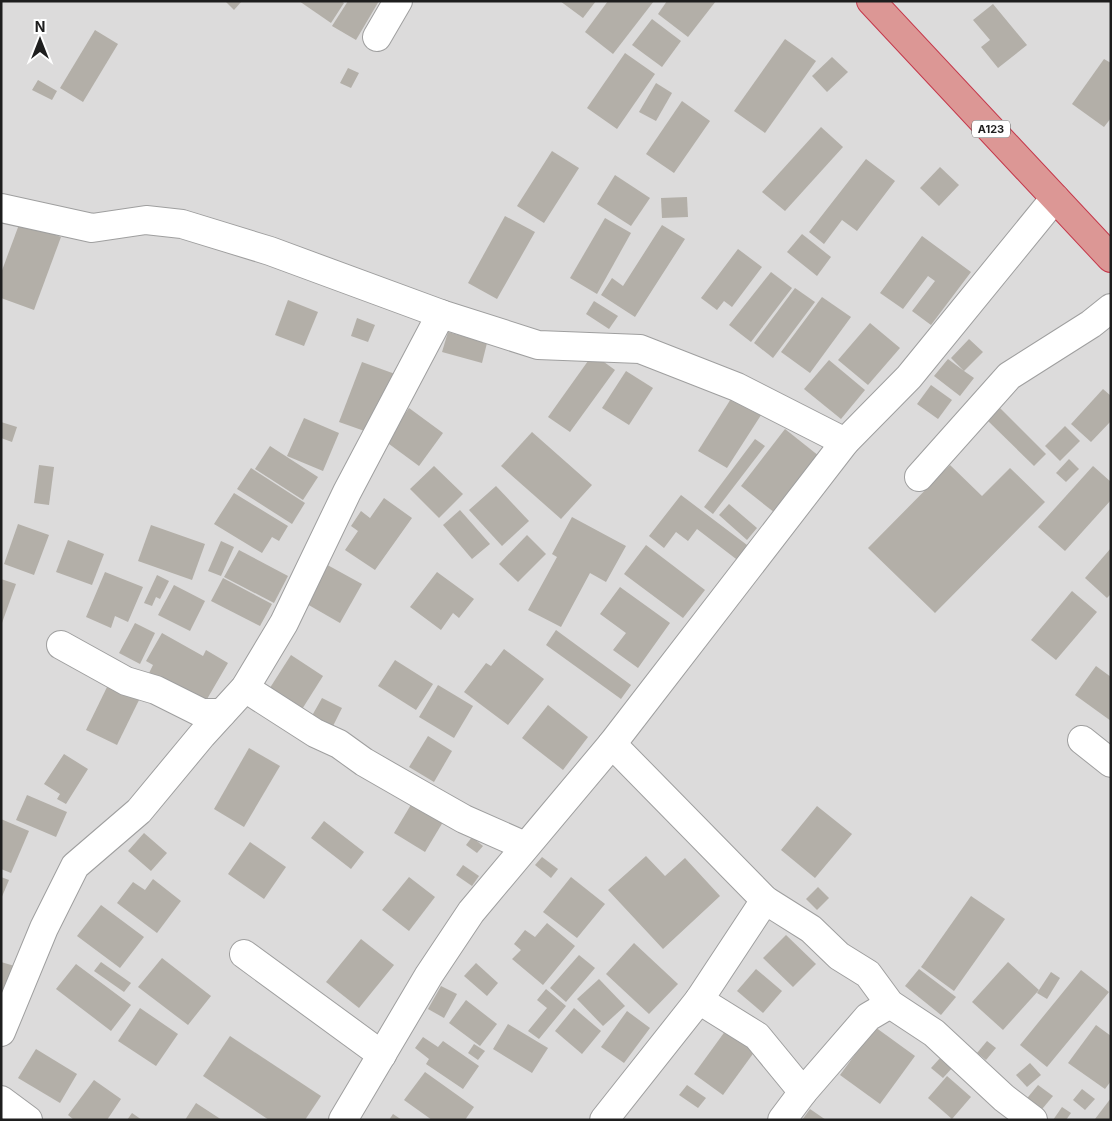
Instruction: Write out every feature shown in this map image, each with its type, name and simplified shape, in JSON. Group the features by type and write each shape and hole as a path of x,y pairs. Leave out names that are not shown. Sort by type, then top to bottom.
{"highway":[{"name":"A123","path":"871,1 1111,258"}],"street":[{"path":"377,37 398,1"},
{"path":"343,1120 429,975 466,920 525,846 612,744 845,442 909,377 1055,198"},
{"path":"1,208 92,228 146,220 182,224 270,250 441,314 538,345 640,349 737,387 845,442"},
{"path":"919,476 1009,376 1091,324 1111,308"},
{"path":"1,1032 44,928 75,866 139,811 245,688 284,623 347,492 441,314"},
{"path":"61,645 126,681 156,690 202,714 222,713"},
{"path":"245,688 315,733 339,744 364,762 426,798 464,819 525,846"},
{"path":"1082,740 1111,763"},
{"path":"612,744 765,900 811,929 839,956 868,974 890,1004 934,1033 1004,1098 1033,1120"},
{"path":"604,1120 699,1000 765,900"},
{"path":"244,954 382,1055"},
{"path":"699,1000 757,1036 803,1092"},
{"path":"782,1120 803,1092 868,1016 890,1004"},
{"path":"1,1100 28,1120"}],"shaded area":[{"path":"1,1 1111,1 1111,1120 1,1120"}],"building":[{"path":"225,1 242,1 234,10"},
{"path":"299,1 341,1 344,3 331,23"},
{"path":"348,1 379,1 356,40 332,26"},
{"path":"560,1 596,1 583,18"},
{"path":"608,1 654,1 613,54 585,32"},
{"path":"667,1 716,1 688,37 658,14"},
{"path":"993,4 1027,45 998,68 981,47 990,40 973,20"},
{"path":"652,19 681,41 662,67 632,45"},
{"path":"95,30 118,44 83,102 60,88"},
{"path":"785,39 816,61 765,133 734,111"},
{"path":"625,53 655,74 617,129 587,108"},
{"path":"832,57 848,72 827,92 812,76"},
{"path":"1104,59 1111,63 1111,118 1104,127 1072,104"},
{"path":"348,68 359,73 351,88 340,83"},
{"path":"38,80 57,91 52,100 32,90"},
{"path":"656,83 672,93 656,121 639,112"},
{"path":"682,101 710,121 674,173 646,154"},
{"path":"821,127 843,147 785,211 762,192"},
{"path":"552,151 579,168 544,223 517,206"},
{"path":"866,159 895,181 857,231 842,220 824,244 809,232"},
{"path":"940,167 959,185 939,206 920,188"},
{"path":"615,175 650,198 631,226 597,204"},
{"path":"687,197 688,217 662,218 661,198"},
{"path":"505,216 535,232 497,299 468,283"},
{"path":"605,218 631,233 597,294 570,278"},
{"path":"20,222 61,237 34,310 1,298 1,273"},
{"path":"662,225 685,239 635,317 601,295 612,278 623,286"},
{"path":"802,234 831,257 817,276 787,252"},
{"path":"922,236 971,272 931,325 912,311 935,281 928,276 903,309 880,293"},
{"path":"738,249 762,267 732,307 724,301 717,310 701,298"},
{"path":"771,272 792,288 751,342 729,325"},
{"path":"795,288 815,302 773,358 754,343"},
{"path":"822,297 851,317 810,373 781,352"},
{"path":"288,300 318,312 304,346 275,335"},
{"path":"594,301 618,316 609,329 586,314"},
{"path":"357,318 375,325 368,342 351,336"},
{"path":"870,323 900,348 868,385 838,360"},
{"path":"448,332 487,343 482,363 442,352"},
{"path":"969,339 983,352 964,371 951,358"},
{"path":"593,354 615,370 570,432 548,417"},
{"path":"948,359 974,378 960,396 934,376"},
{"path":"829,360 865,390 841,419 804,389"},
{"path":"362,362 395,374 373,434 339,422"},
{"path":"626,371 653,388 629,425 602,408"},
{"path":"931,385 952,400 938,419 917,404"},
{"path":"1103,389 1111,396 1111,421 1091,442 1071,424"},
{"path":"734,394 763,412 727,468 698,451"},
{"path":"999,407 1046,454 1034,466 986,419"},
{"path":"409,408 443,433 419,466 385,441"},
{"path":"304,418 339,433 323,471 287,456"},
{"path":"1,422 17,427 12,442 1,438"},
{"path":"1065,426 1080,441 1060,461 1045,446"},
{"path":"785,429 819,456 775,513 741,486"},
{"path":"532,432 592,485 561,519 501,466"},
{"path":"755,439 765,446 713,514 704,507"},
{"path":"270,446 318,477 303,500 255,469"},
{"path":"1069,459 1079,469 1066,482 1056,473"},
{"path":"39,465 54,467 49,505 34,503"},
{"path":"950,465 982,496 1010,468 1045,502 935,613 868,548"},
{"path":"434,466 463,494 439,518 410,489"},
{"path":"1093,466 1111,482 1111,500 1065,551 1038,527"},
{"path":"251,468 305,503 292,524 237,489"},
{"path":"496,486 529,521 502,546 469,510"},
{"path":"234,493 288,526 279,541 272,537 262,553 214,524"},
{"path":"681,495 751,548 740,562 697,529 688,541 676,532 664,548 649,536"},
{"path":"384,498 412,518 375,570 345,550 358,531 351,526 361,511 370,518"},
{"path":"729,504 757,528 747,540 719,515"},
{"path":"460,510 490,544 472,559 443,525"},
{"path":"572,517 626,546 606,582 590,573 561,627 528,610 557,557 552,554"},
{"path":"18,524 49,535 34,575 4,564"},
{"path":"151,525 205,544 192,580 138,561"},
{"path":"527,535 546,554 518,582 499,564"},
{"path":"68,540 104,554 92,585 56,572"},
{"path":"221,541 234,547 221,576 208,571"},
{"path":"646,545 705,590 683,618 624,574"},
{"path":"1111,548 1111,594 1107,598 1085,578"},
{"path":"239,550 288,576 274,603 224,577"},
{"path":"322,562 362,584 340,623 300,600"},
{"path":"105,572 143,587 128,622 115,616 111,628 86,617"},
{"path":"437,572 474,599 459,618 453,613 441,630 410,607"},
{"path":"157,575 169,581 160,599 156,597 152,606 144,603"},
{"path":"223,578 272,604 260,626 211,601"},
{"path":"1,579 16,584 2,623 1,623"},
{"path":"174,585 205,601 190,631 158,615"},
{"path":"620,587 670,623 638,668 613,650 626,633 600,614"},
{"path":"1072,591 1097,612 1056,660 1031,640"},
{"path":"135,623 155,633 140,664 119,653"},
{"path":"556,630 631,685 621,699 546,645"},
{"path":"162,633 203,656 206,650 228,663 203,706 189,699 192,693 186,689 180,699 146,679 153,665 146,661"},
{"path":"504,649 544,679 508,725 464,692 486,663 491,666"},
{"path":"291,655 323,676 299,714 266,694"},
{"path":"395,660 433,684 416,710 378,686"},
{"path":"1096,666 1111,677 1111,721 1075,695"},
{"path":"109,683 140,698 117,745 86,730"},
{"path":"438,685 473,706 454,738 419,717"},
{"path":"322,698 342,708 330,732 309,721"},
{"path":"548,705 588,737 563,770 522,738"},
{"path":"428,736 452,751 434,782 409,767"},
{"path":"249,748 280,766 244,827 214,809"},
{"path":"64,754 88,769 66,804 57,799 60,794 44,784"},
{"path":"27,795 67,812 56,837 16,820"},
{"path":"412,803 443,822 425,852 394,833"},
{"path":"817,806 852,834 815,878 781,850"},
{"path":"1,819 29,831 11,873 1,869"},
{"path":"324,821 364,852 351,869 311,838"},
{"path":"144,833 167,853 151,871 128,851"},
{"path":"472,837 483,846 477,853 466,845"},
{"path":"250,842 286,867 264,899 228,874"},
{"path":"646,856 665,876 685,858 720,896 663,949 608,890"},
{"path":"542,857 558,869 551,878 535,865"},
{"path":"463,865 479,876 472,886 456,875"},
{"path":"1,877 9,880 1,899"},
{"path":"409,877 435,897 409,931 382,910"},
{"path":"571,877 605,904 577,938 543,912"},
{"path":"153,879 181,901 157,933 117,903 133,882 145,890"},
{"path":"818,887 829,898 817,910 806,899"},
{"path":"971,896 1005,919 954,991 921,967"},
{"path":"101,905 144,937 120,968 77,936"},
{"path":"547,923 575,946 543,985 512,959 521,950 514,944 525,930 535,937"},
{"path":"786,935 816,964 793,987 763,958"},
{"path":"361,939 394,965 359,1008 326,982"},
{"path":"634,943 678,984 649,1014 606,974"},
{"path":"579,955 595,968 566,1002 550,988"},
{"path":"162,958 211,996 188,1025 138,987"},
{"path":"1,962 18,967 1,1012"},
{"path":"101,962 131,983 124,992 94,971"},
{"path":"1008,962 1039,990 1003,1030 972,1002"},
{"path":"476,963 498,983 487,996 464,976"},
{"path":"76,964 131,1005 111,1031 56,989"},
{"path":"756,969 782,991 763,1013 737,991"},
{"path":"919,969 956,997 941,1015 905,986"},
{"path":"1081,970 1109,992 1047,1067 1020,1045"},
{"path":"1051,972 1060,978 1047,999 1037,993"},
{"path":"599,979 625,1006 603,1026 577,999"},
{"path":"441,986 457,994 444,1018 428,1009"},
{"path":"546,989 566,1006 539,1039 528,1031 547,1008 537,1000"},
{"path":"466,1000 497,1024 480,1046 449,1023"},
{"path":"140,1008 178,1034 156,1066 118,1041"},
{"path":"574,1008 601,1031 582,1054 555,1031"},
{"path":"627,1011 650,1028 624,1063 601,1047"},
{"path":"508,1024 548,1048 532,1073 493,1049"},
{"path":"1096,1025 1111,1036 1111,1081 1105,1089 1068,1063"},
{"path":"875,1027 915,1056 880,1104 840,1075"},
{"path":"726,1030 755,1051 723,1095 694,1074"},
{"path":"230,1036 321,1096 305,1120 269,1120 203,1076"},
{"path":"423,1037 438,1047 443,1041 479,1066 463,1089 426,1064 429,1059 415,1048"},
{"path":"987,1041 996,1048 986,1060 977,1053"},
{"path":"474,1044 485,1051 478,1060 468,1053"},
{"path":"36,1049 77,1074 60,1103 18,1078"},
{"path":"941,1057 953,1067 943,1078 931,1068"},
{"path":"1030,1063 1041,1075 1027,1087 1016,1075"},
{"path":"425,1072 474,1107 465,1120 432,1120 404,1100"},
{"path":"947,1076 971,1097 952,1119 928,1098"},
{"path":"94,1080 121,1099 107,1120 74,1120 68,1115"},
{"path":"687,1085 706,1098 698,1108 679,1095"},
{"path":"1038,1085 1053,1096 1038,1114 1024,1102"},
{"path":"1082,1089 1095,1099 1085,1110 1073,1100"},
{"path":"1111,1098 1111,1120 1096,1120 1095,1119"},
{"path":"196,1103 222,1120 185,1120"},
{"path":"1062,1107 1071,1113 1066,1120 1053,1120"},
{"path":"810,1109 826,1120 802,1120"},
{"path":"132,1113 142,1120 127,1120"},
{"path":"393,1114 402,1120 389,1120"}]}
